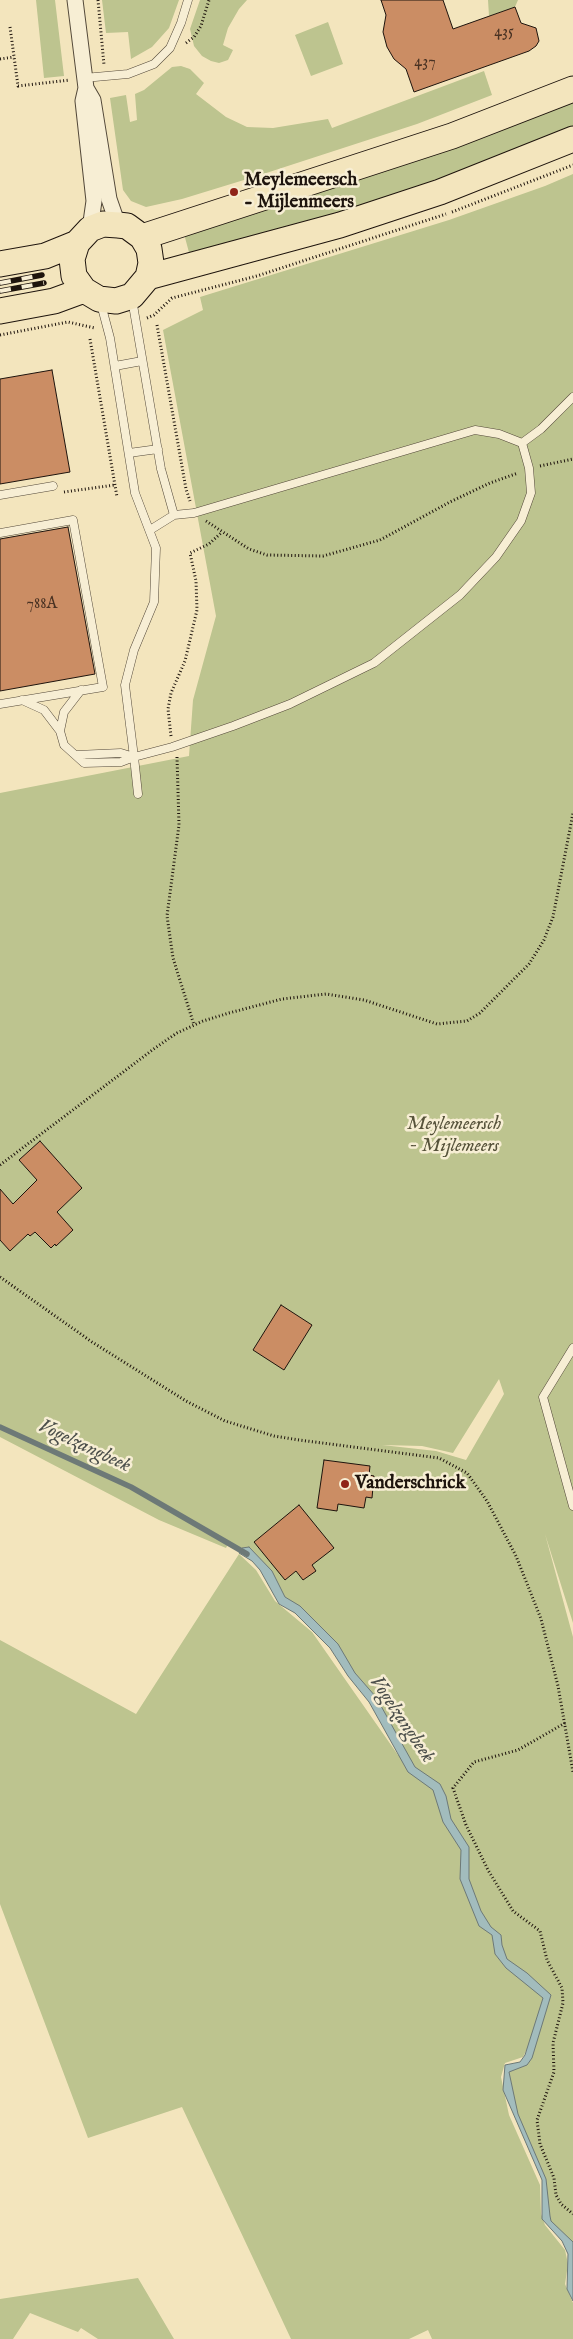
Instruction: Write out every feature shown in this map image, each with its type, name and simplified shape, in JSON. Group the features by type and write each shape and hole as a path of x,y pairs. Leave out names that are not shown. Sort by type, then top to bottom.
{"main road":[{"path":"142,237 452,136 573,89"},
{"path":"0,311 92,295 116,301 140,286 340,225 440,192 573,139"},
{"path":"0,264 45,256 103,224 127,226 142,237 149,249 151,263 140,286"},
{"path":"83,236 72,259 74,276 92,295"}],"street":[{"path":"75,0 85,83 83,101 94,202 83,236"},
{"path":"85,83 93,100 109,199 118,225"}],"lane":[{"path":"85,83 128,74 154,64 170,48 188,0"},
{"path":"140,286 142,361 165,485 174,515"},
{"path":"92,295 110,338 135,493 156,548 154,602 134,650 126,685 129,729 138,794"},
{"path":"115,366 142,361"},
{"path":"522,442 541,429 573,397"},
{"path":"150,530 174,515 194,512 476,430 499,434 522,442"},
{"path":"22,700 44,710 60,731 64,745 84,763 121,762 233,726 290,704 374,663 460,595 496,557 521,521 531,493 529,468 522,442"},
{"path":"129,453 158,449"},
{"path":"0,495 53,486"},
{"path":"0,533 73,520 103,687 0,704"},
{"path":"60,731 64,712 81,690"},
{"path":"573,1348 544,1397 573,1506"}],"path":[{"path":"182,47 194,37 201,26 209,0"},
{"path":"10,27 18,86 85,83"},
{"path":"0,59 14,57"},
{"path":"90,339 117,497"},
{"path":"568,461 573,465"},
{"path":"53,486 56,493 115,484"},
{"path":"194,1025 173,958 167,916 178,825 174,746 168,709 175,682 187,655 197,610 197,590 190,553 209,544 221,533"},
{"path":"0,1166 155,1048 194,1025 258,1005 326,994 364,1000 437,1024 467,1021 490,1004 530,964 544,940 553,917 573,813"},
{"path":"0,1277 92,1342 186,1401 225,1421 274,1436 439,1458 463,1470 474,1481 487,1501 516,1556 548,1642 573,1772"},
{"path":"565,1723 518,1750 474,1762 453,1788 466,1825 488,1870 513,1911 540,1931 547,1960 562,1988 563,2003 553,2043 554,2072 537,2120 540,2144 554,2178 556,2195 561,2204 573,2214"}],"green space":[{"path":"36,0 55,0 64,76 44,78"},
{"path":"102,0 179,0 169,28 152,47 131,59 128,32 106,33"},
{"path":"200,0 247,0 239,9 228,28 223,45 233,50 228,60 219,63 211,61 202,56 194,46 190,29"},
{"path":"488,0 518,0 515,7 489,16"},
{"path":"328,22 343,64 311,76 295,35"},
{"path":"181,66 190,69 204,83 196,94 226,117 247,127 273,128 328,119 332,128 484,71 492,95 417,124 257,176 182,199 146,207 131,201 123,190 110,98 126,95 130,122 137,120 135,94 144,90 172,67"},
{"path":"573,96 573,130 413,191 191,260 183,230"},
{"name":"Meylemeersch - Mijlemeers","path":"573,174 573,1623 545,1534 573,1637 573,2253 550,2224 546,2185 518,2123 507,2071 527,2059 531,2041 523,2057 505,2063 501,2077 509,2115 540,2185 541,2214 545,2225 565,2250 568,2264 565,2284 573,2303 573,2339 432,2339 428,2330 409,2339 291,2339 182,2107 88,2138 0,1904 0,1640 136,1714 239,1554 256,1570 275,1601 312,1632 398,1755 405,1753 332,1644 283,1603 252,1554 228,1544 226,1548 159,1520 0,1437 0,793 189,756 193,700 216,616 163,330 203,310 200,297 449,220 545,186","holes":["499,1379 504,1394 466,1460 436,1451 382,1445 422,1446 453,1453"]},
{"path":"138,2278 174,2339 98,2339 81,2328 78,2332 30,2313 13,2339 0,2339 0,2299"}],"water":[{"path":"249,1547 272,1571 285,1597 300,1606 338,1644 355,1673 376,1697 415,1767 440,1784 446,1796 451,1819 469,1847 469,1879 481,1911 491,1927 501,1935 507,1959 527,1973 551,1995 532,2058 527,2065 509,2072 518,2114 546,2179 551,2221 573,2242 573,2301 567,2289 568,2254 562,2241 542,2219 542,2180 503,2090 505,2065 520,2062 525,2055 543,1998 506,1968 495,1954 492,1935 479,1926 460,1879 461,1850 443,1822 433,1790 408,1772 369,1702 348,1676 330,1648 295,1613 279,1604 260,1570 252,1561 239,1553 242,1548"}],"building":[{"path":"381,0 443,0 453,29 515,7 521,23 536,28 539,41 529,51 414,92 406,69 394,59 387,47 383,32 386,15"},
{"path":"52,370 70,472 0,484 0,379"},
{"path":"68,527 95,674 0,691 0,539"},
{"path":"40,1141 82,1188 57,1212 73,1230 56,1246 55,1244 51,1248 35,1232 30,1236 28,1234 10,1251 0,1240 0,1189 13,1204 37,1180 19,1160"},
{"path":"281,1305 312,1325 284,1370 253,1350"},
{"path":"324,1460 370,1466 369,1475 374,1476 372,1498 366,1497 364,1508 338,1504 337,1511 317,1508"},
{"path":"299,1505 334,1548 312,1565 316,1571 303,1580 296,1571 285,1580 254,1542"}],"waterway":[{"name":"Vogelzangbeek","path":"0,1427 131,1487 247,1554"}],"railway":[{"path":"0,283 42,275"},
{"path":"0,291 44,283"}],"place":[{"name":"Meylemeersch - Mijlenmeers","path":"234,192"},
{"name":"Vanderschrick","path":"345,1484"}]}
